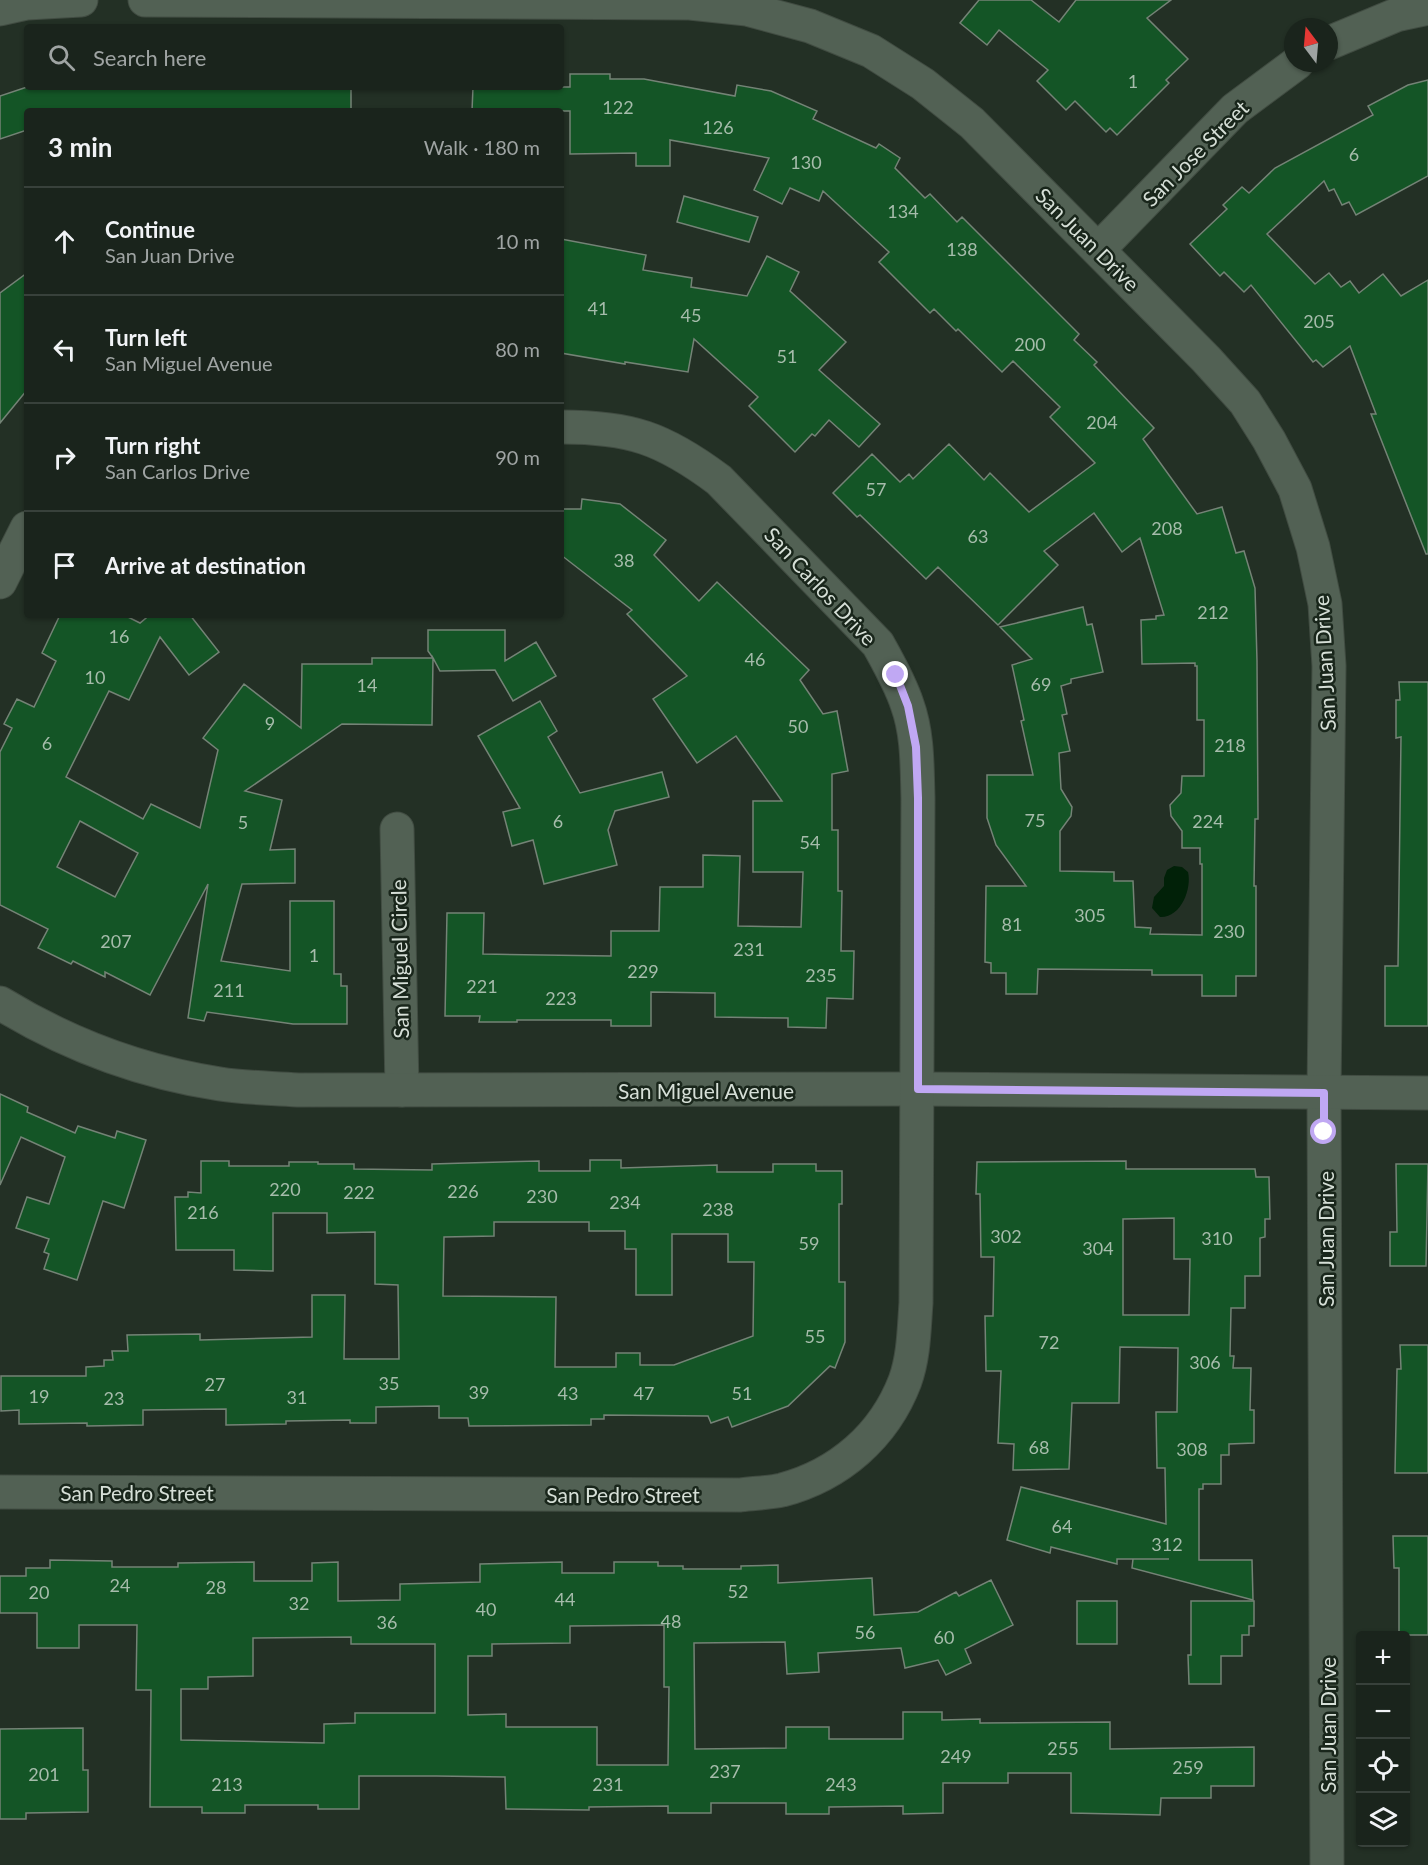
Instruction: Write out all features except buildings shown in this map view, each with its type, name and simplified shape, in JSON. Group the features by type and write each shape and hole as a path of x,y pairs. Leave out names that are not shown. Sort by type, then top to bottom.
{"street":[{"path":"0,9 27,3 81,0"},
{"name":"San Juan Drive","path":"145,0 690,3 747,9 810,26 871,51 923,84 972,123 1099,249 1245,402 1296,489 1313,547 1325,604 1329,666 1324,1093 1327,1865"},
{"path":"1338,39 1396,15 1428,8"},
{"name":"San Jose Street","path":"1099,249 1234,109 1285,72"},
{"name":"San Carlos Drive","path":"564,427 614,430 658,441 711,473 878,644 896,675 908,706 916,747 918,1089"},
{"path":"0,582 24,534"},
{"name":"San Miguel Circle","path":"397,829 402,1090"},
{"name":"San Miguel Avenue","path":"0,1003 68,1039 118,1059 220,1084 298,1090 918,1089 1428,1093"},
{"name":"San Pedro Street","path":"0,1492 740,1495 781,1490 817,1478 848,1460 870,1439 891,1412 905,1380 914,1344 916,1303 918,1089"}],"shaded area":[{"path":"1174,866 1182,867 1188,872 1186,894 1174,913 1160,917 1152,908 1154,897 1164,886 1167,870"}],"route":[{"path":"896,675 908,706 916,747 918,1089 1324,1093 1324,1132"}]}
